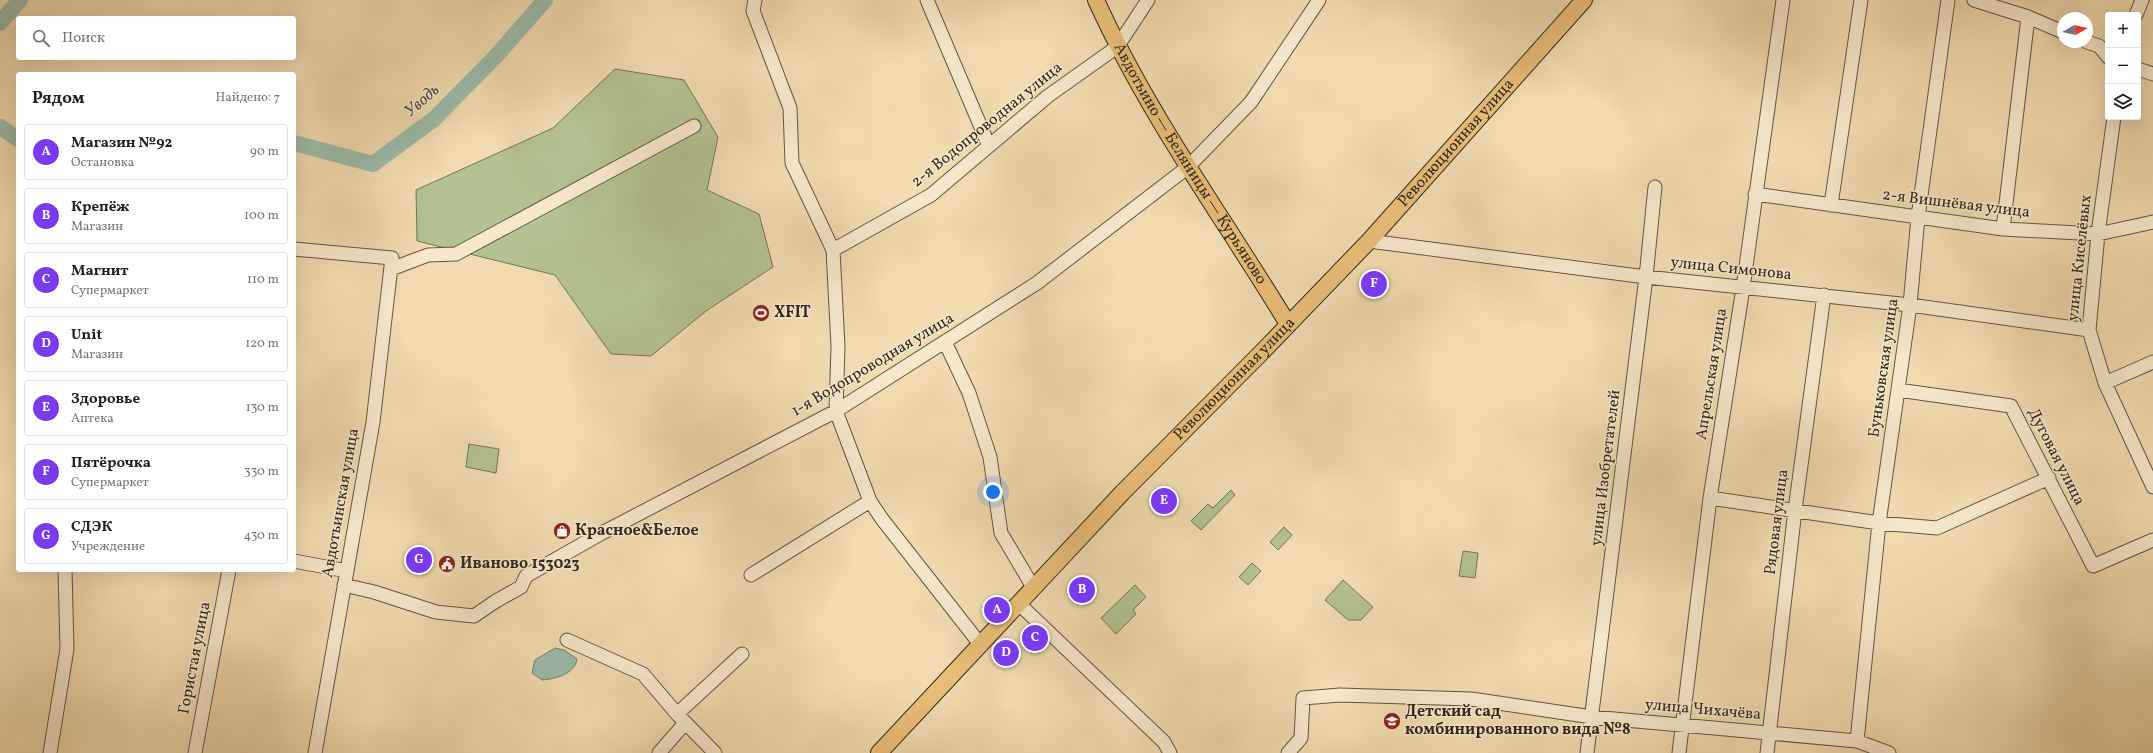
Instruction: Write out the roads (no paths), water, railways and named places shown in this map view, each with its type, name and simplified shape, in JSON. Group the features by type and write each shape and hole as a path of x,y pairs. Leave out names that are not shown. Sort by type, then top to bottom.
{"main road":[{"name":"Авдотьино — Беляницы — Курьяново","path":"1096,0 1118,47 1188,167 1288,324"},
{"name":"Революционная улица","path":"880,753 1018,602 1122,493 1369,241 1584,0"}],"street":[{"path":"755,0 753,11 790,108 792,163 833,250 838,346 836,411 870,501 882,519 980,644"},
{"path":"927,0 989,146"},
{"path":"1118,47 1148,0"},
{"name":"1-я Водопроводная улица","path":"344,585 374,592 436,612 474,616 496,601 522,587 526,576 533,572 602,533 836,411 1037,283 1188,167 1251,102 1319,0"},
{"name":"Апрельская улица","path":"1679,753 1710,498 1743,288 1783,0"},
{"path":"1831,204 1861,0"},
{"name":"Буньковская улица","path":"1857,742 1879,523 1910,305 1918,217 1948,0"},
{"path":"1974,0 2028,17 2057,29"},
{"path":"2137,12 2142,0"},
{"path":"2003,229 2028,17"},
{"path":"2093,44 2099,46 2105,53"},
{"name":"2-я Водопроводная улица","path":"833,250 931,195 1048,96 1118,47"},
{"path":"2141,70 2153,74"},
{"name":"улица Киселёвых","path":"2114,120 2098,234 2089,330 2105,383 2148,459 2153,487"},
{"path":"296,249 391,263 428,255 456,254 694,126"},
{"name":"улица Изобретателей","path":"1587,753 1646,277 1655,187"},
{"name":"2-я Вишнёвая улица","path":"1755,194 2003,229 2098,234 2153,222"},
{"name":"улица Симонова","path":"1369,241 1394,246 1646,277 1910,305 2089,330"},
{"name":"Авдотьинская улица","path":"315,753 373,422 391,263"},
{"name":"Рядовая улица","path":"1767,753 1795,510 1824,295"},
{"path":"945,342 969,394 990,457 1001,533 1033,587"},
{"path":"2105,383 2153,362"},
{"name":"Дуговая улица","path":"1898,390 2011,406 2093,566 2153,540"},
{"path":"1710,498 1879,523 1937,528 2049,478"},
{"path":"751,575 870,501"},
{"path":"296,561 347,571"},
{"path":"50,753 67,649 65,572"},
{"name":"Гористая улица","path":"195,753 229,572"},
{"path":"1018,602 1164,742 1170,753"},
{"path":"567,640 643,674 681,719 715,753"},
{"path":"659,753 681,719 742,654"},
{"name":"улица Чихачёва","path":"1288,753 1301,738 1303,698 1340,695 1451,698 1592,717 1683,726 1769,732 1857,742 1889,753"}],"waterway":[{"path":"0,23 20,0"},
{"name":"Уводь","path":"296,144 373,164 434,119 497,55 545,0"},
{"name":"Уводь","path":"0,127 16,138"}],"place":[{"name":"Пятёрочка","path":"1374,284"},
{"name":"XFIT","path":"761,313"},
{"name":"Здоровье","path":"1164,501"},
{"name":"Красное&Белое","path":"562,531"},
{"name":"СДЭК","path":"419,560"},
{"name":"Иваново 153023","path":"447,564"},
{"name":"Крепёж","path":"1082,590"},
{"name":"Магазин №92","path":"997,610"},
{"name":"Магнит","path":"1035,638"},
{"name":"Unit","path":"1006,653"},
{"name":"Детский сад комбинированного вида №8","path":"1392,721"}]}
